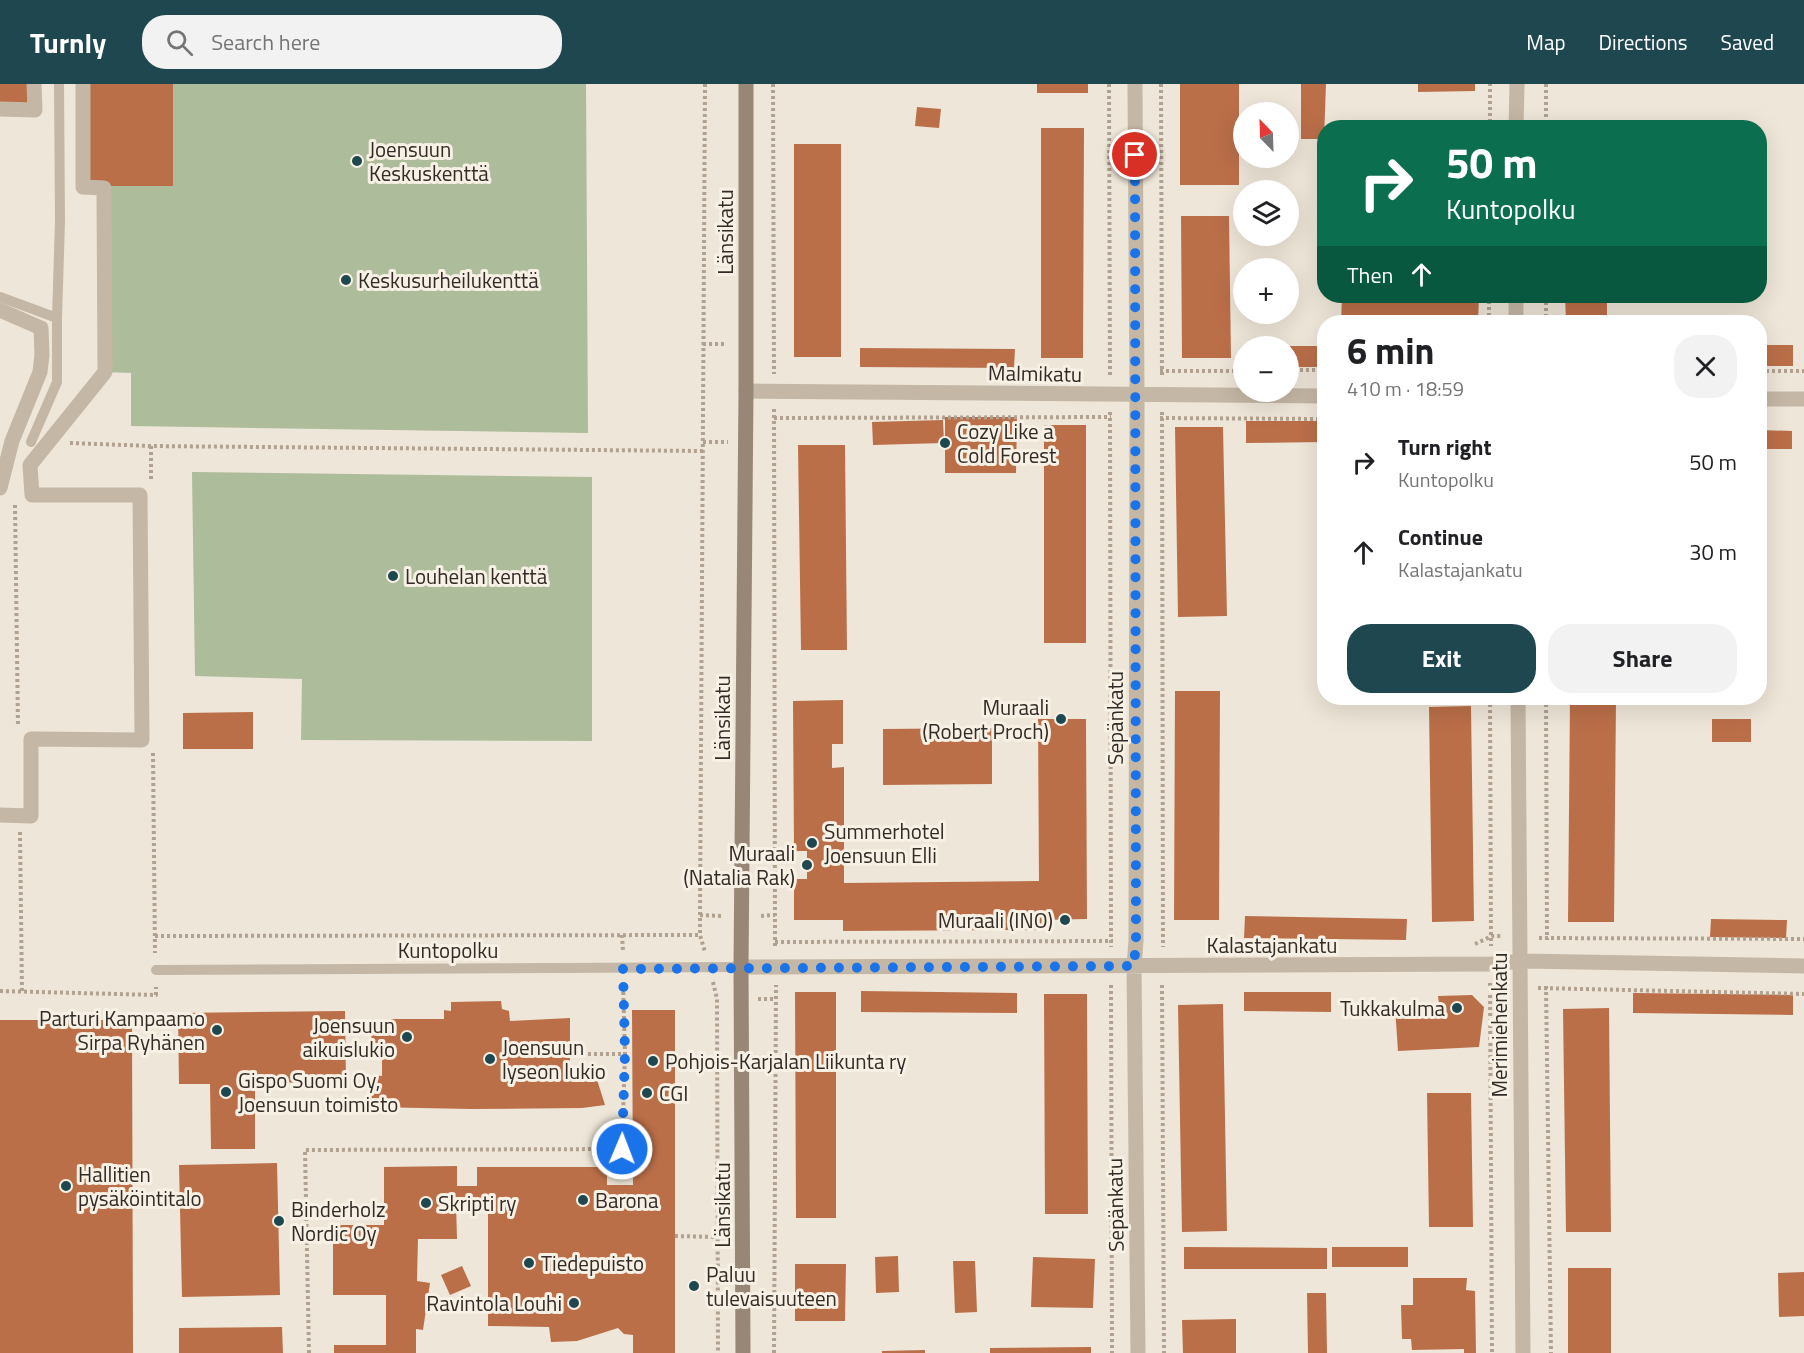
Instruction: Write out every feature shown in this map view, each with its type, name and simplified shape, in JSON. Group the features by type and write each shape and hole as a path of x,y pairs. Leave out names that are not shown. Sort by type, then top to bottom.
{"street":[{"path":"0,109 34,110 34,84"},
{"path":"0,815 31,816 31,740 141,740 140,495 32,495 30,465 105,372 104,188 83,187 83,84"},
{"name":"Länsikatu","path":"744,1353 741,968 746,84"},
{"name":"Sepänkatu","path":"1135,84 1137,422 1134,986 1137,1353"},
{"path":"1516,120 1517,84"},
{"path":"0,310 40,328 42,355 40,372 12,441 0,488"},
{"name":"Malmikatu","path":"746,391 1317,396"},
{"path":"1767,399 1804,399"},
{"name":"Merimiehenkatu","path":"1518,705 1523,1353"},
{"name":"Kalastajankatu","path":"741,968 1491,964 1521,961 1804,966"}],"lane":[{"path":"31,442 57,382 60,221 59,84"},
{"path":"0,297 57,318"},
{"name":"Kuntopolku","path":"156,970 741,968"}],"path":[{"path":"705,84 700,935 717,999 717,1353"},
{"path":"773,84 775,942 1136,941 1169,944"},
{"path":"1109,84 1110,373"},
{"path":"1161,84 1162,371 1233,370"},
{"path":"1490,84 1490,120"},
{"path":"1546,84 1546,120"},
{"path":"1299,370 1317,370"},
{"path":"1767,371 1804,371"},
{"path":"774,418 1110,416 1137,422 1162,418 1317,419"},
{"path":"1110,416 1112,1353"},
{"path":"1162,418 1163,943"},
{"path":"48,442 151,446 703,451"},
{"path":"151,446 151,482"},
{"path":"15,502 18,734"},
{"path":"1490,705 1492,1353"},
{"path":"1546,705 1547,939 1545,963 1551,1353"},
{"path":"0,991 156,995 153,745"},
{"path":"19,816 22,992"},
{"path":"309,1353 305,1150 622,1149 625,1053 622,935"},
{"path":"155,936 700,935"},
{"path":"1463,944 1475,944 1492,936 1547,939 1804,939"},
{"path":"1111,986 1162,985 1164,1353"},
{"path":"1490,985 1804,994"},
{"path":"774,1353 776,986 788,986"},
{"path":"570,1054 625,1053"},
{"path":"675,1236 717,1237"}],"green space":[{"name":"Keskusurheilukenttä","path":"85,84 586,84 588,433 131,426 131,373 105,372 104,186"},
{"name":"Louhelan kenttä","path":"192,472 592,477 592,741 301,740 302,679 195,676"}],"building":[{"path":"0,84 33,84 34,109 0,108"},
{"path":"85,84 173,84 173,186 84,186"},
{"path":"1037,84 1088,84 1088,93 1037,93"},
{"path":"1180,84 1239,84 1239,102 1233,102 1233,168 1239,168 1239,180 1233,180 1233,185 1180,185"},
{"path":"1301,84 1326,84 1325,120 1317,120 1317,139 1301,139"},
{"path":"1418,84 1475,84 1475,91 1418,92"},
{"path":"917,107 941,109 939,128 915,126"},
{"path":"1041,128 1084,128 1083,358 1041,358"},
{"path":"794,144 841,144 841,357 794,357"},
{"path":"1181,216 1229,216 1231,358 1182,358"},
{"path":"1342,303 1479,303 1478,315 1341,315"},
{"path":"1565,303 1607,303 1607,315 1566,315"},
{"path":"1767,345 1793,345 1793,366 1767,366"},
{"path":"1299,346 1317,346 1317,367 1299,367"},
{"path":"860,348 1015,349 1014,368 860,367"},
{"path":"945,417 1017,417 1016,473 945,473"},
{"path":"943,420 944,443 873,445 872,422"},
{"path":"1246,421 1317,421 1317,442 1246,443"},
{"path":"1044,425 1086,425 1086,643 1044,643"},
{"path":"1175,427 1223,427 1227,616 1178,617"},
{"path":"1767,430 1792,431 1792,449 1767,449"},
{"path":"798,445 845,445 847,650 801,650"},
{"path":"1175,691 1220,691 1219,920 1174,920"},
{"path":"843,700 843,744 832,744 832,768 844,767 844,883 1039,881 1038,719 1086,719 1087,919 1042,920 1042,930 843,931 843,920 794,920 794,879 807,879 807,851 794,851 793,701"},
{"path":"1570,705 1616,705 1614,922 1568,922"},
{"path":"1471,706 1474,921 1432,922 1429,707"},
{"path":"253,712 253,749 183,749 183,713"},
{"path":"1712,719 1751,719 1751,742 1712,742"},
{"path":"992,728 992,784 883,785 883,729"},
{"path":"1245,916 1407,919 1406,940 1244,938"},
{"path":"1711,919 1787,920 1786,938 1710,937"},
{"path":"861,991 1017,993 1017,1013 861,1012"},
{"path":"795,992 836,992 836,1218 796,1218"},
{"path":"1244,992 1331,992 1331,1012 1244,1011"},
{"path":"1633,993 1793,995 1793,1015 1633,1013"},
{"path":"1044,994 1087,994 1088,1214 1045,1214"},
{"path":"1472,995 1484,1007 1479,1047 1398,1051 1395,1007 1439,1004 1438,996"},
{"path":"501,1001 502,1009 509,1011 510,1021 570,1018 570,1070 580,1070 592,1064 605,1105 582,1108 471,1109 371,1107 372,1075 382,1076 382,1048 371,1048 372,1025 383,1025 384,1019 444,1019 444,1010 451,1011 451,1002"},
{"path":"1223,1004 1227,1231 1182,1232 1178,1005"},
{"path":"1609,1008 1611,1232 1566,1232 1563,1009"},
{"path":"632,1010 675,1010 675,1353 633,1353 633,1335 624,1334 618,1328 577,1341 551,1342 549,1327 488,1326 488,1203 456,1203 457,1239 418,1239 417,1281 430,1283 423,1330 416,1329 416,1353 334,1353 334,1345 386,1345 386,1295 333,1295 333,1225 384,1225 384,1167 457,1166 457,1186 477,1186 477,1167 607,1167 607,1185 633,1185"},
{"path":"345,1011 346,1082 255,1083 255,1149 211,1149 210,1084 179,1084 178,1013"},
{"name":"Hallitien pysäköintitalo","path":"0,1020 132,1020 133,1353 0,1353"},
{"path":"1427,1093 1471,1093 1473,1227 1429,1227"},
{"path":"277,1163 280,1295 182,1297 179,1165"},
{"path":"1184,1247 1327,1248 1327,1269 1184,1269"},
{"path":"1332,1247 1408,1247 1408,1267 1332,1267"},
{"path":"898,1256 899,1292 876,1293 875,1257"},
{"path":"1033,1257 1095,1259 1093,1308 1031,1307"},
{"path":"953,1261 975,1261 977,1312 955,1313"},
{"path":"795,1264 846,1264 845,1321 795,1321"},
{"path":"462,1266 471,1286 450,1295 441,1275"},
{"path":"1568,1268 1611,1268 1611,1353 1568,1353"},
{"path":"1804,1272 1804,1316 1779,1317 1778,1273"},
{"path":"1413,1278 1467,1278 1466,1290 1475,1291 1476,1353 1464,1353 1464,1349 1412,1350 1411,1339 1402,1339 1401,1305 1413,1305"},
{"path":"1307,1293 1326,1293 1327,1353 1308,1353"},
{"path":"1236,1319 1236,1353 1183,1353 1182,1320"},
{"path":"282,1327 283,1353 179,1353 179,1328"},
{"path":"1091,1347 1091,1353 990,1353 990,1348"},
{"path":"925,1350 925,1353 882,1353 882,1351"}],"place":[{"name":"Joensuun Keskuskenttä","path":"357,161"},
{"name":"Keskusurheilukenttä","path":"346,280"},
{"name":"Cozy Like a Cold Forest","path":"945,443"},
{"name":"Louhelan kenttä","path":"393,576"},
{"name":"Muraali (Robert Proch)","path":"1061,719"},
{"name":"Summerhotel Joensuun Elli","path":"812,843"},
{"name":"Muraali (Natalia Rak)","path":"807,865"},
{"name":"Muraali (INO)","path":"1065,920"},
{"name":"Tukkakulma","path":"1457,1008"},
{"name":"Parturi Kampaamo Sirpa Ryhänen","path":"217,1030"},
{"name":"Joensuun aikuislukio","path":"407,1037"},
{"name":"Joensuun lyseon lukio","path":"490,1059"},
{"name":"Pohjois-Karjalan Liikunta ry","path":"653,1061"},
{"name":"Gispo Suomi Oy, Joensuun toimisto","path":"226,1092"},
{"name":"CGI","path":"647,1093"},
{"name":"Hallitien pysäköintitalo","path":"66,1186"},
{"name":"Barona","path":"583,1200"},
{"name":"Skripti ry","path":"426,1203"},
{"name":"Binderholz Nordic Oy","path":"279,1221"},
{"name":"Tiedepuisto","path":"529,1263"},
{"name":"Paluu tulevaisuuteen","path":"694,1286"},
{"name":"Ravintola Louhi","path":"574,1303"}],"route":[{"path":"622,1149 625,1053 623,969 1134,966 1136,941 1137,469 1135,155"}]}
